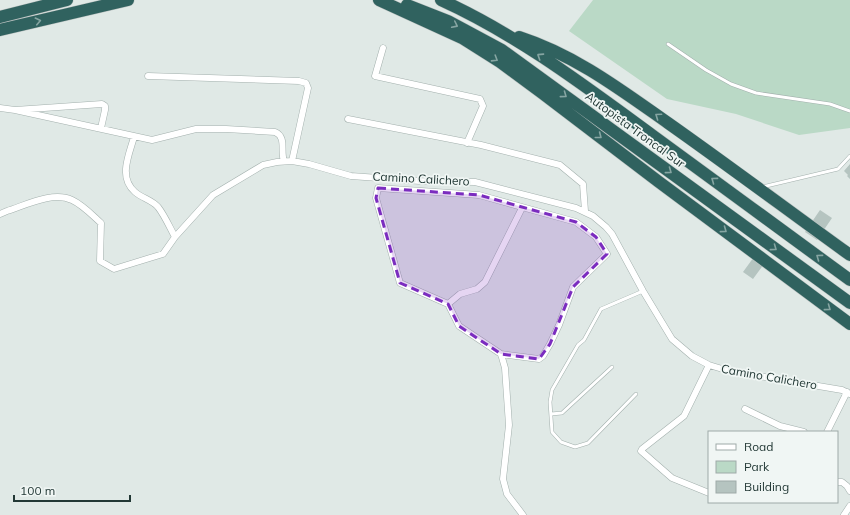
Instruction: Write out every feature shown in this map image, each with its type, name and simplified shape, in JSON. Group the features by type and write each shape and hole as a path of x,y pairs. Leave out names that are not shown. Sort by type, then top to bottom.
{"highway":[{"path":"0,17 67,0"},
{"path":"0,30 128,0"},
{"path":"379,0 462,38 500,62 850,324"},
{"name":"Autopista Troncal Sur","path":"392,0 448,21 502,50 850,303"},
{"name":"Autopista Troncal Sur","path":"441,0 483,20 577,80 850,280"},
{"path":"503,32 538,43 573,60 599,75 850,255"}],"street":[{"path":"384,48 375,76 480,99 483,106 466,143"},
{"path":"148,76 299,81 306,83 308,88 292,161"},
{"path":"15,110 102,104 105,106 105,110 101,128"},
{"path":"0,108 101,128 134,137 152,140 164,138 182,131 196,129 275,132 280,134 283,139 282,150 284,161"},
{"path":"348,119 466,143 560,165 583,184 585,211"},
{"path":"134,137 126,170 126,179 136,192 154,203 160,209 175,237"},
{"name":"Camino Calichero","path":"0,214 51,197 63,196 73,200 101,223 100,261 114,269 163,254 175,237 213,195 263,165 292,161 309,164 351,176 420,181 475,182 567,205 585,211 593,216 612,234 643,291 672,339 689,354 709,365 729,371 842,390 848,393"},
{"path":"607,254 596,237 576,222 522,208 479,194 378,188 376,198 400,282 448,304 459,326 501,354 539,359 543,356 559,325 573,287 607,254 619,246"},
{"path":"448,304 460,294 477,289 485,282 522,208"},
{"path":"501,354 505,368 509,425 503,479 507,494 523,515"},
{"path":"708,492 672,478 641,451 684,416 709,365"},
{"path":"828,431 848,393"},
{"path":"745,409 780,426 800,431"},
{"path":"838,482 842,482 850,491"},
{"path":"844,515 850,506"}],"lane":[{"path":"668,44 731,84 750,91 830,104 850,111"},
{"path":"758,188 838,169 850,156"},
{"path":"636,394 588,443 575,447 561,442 552,432 550,402 552,390 578,344 584,340 601,309 643,291"},
{"path":"551,414 562,413 612,367"}],"highlighted area":[{"path":"378,188 479,195 576,222 596,237 607,254 573,287 550,344 539,359 501,354 459,326 448,304 400,283 376,198"}],"green space":[{"path":"593,0 850,0 850,128 799,135 736,114 667,99 569,31"}],"building":[{"path":"850,164 850,179 844,171"},
{"path":"820,210 832,218 817,240 805,232"},
{"path":"759,250 769,257 753,279 743,272"}]}
